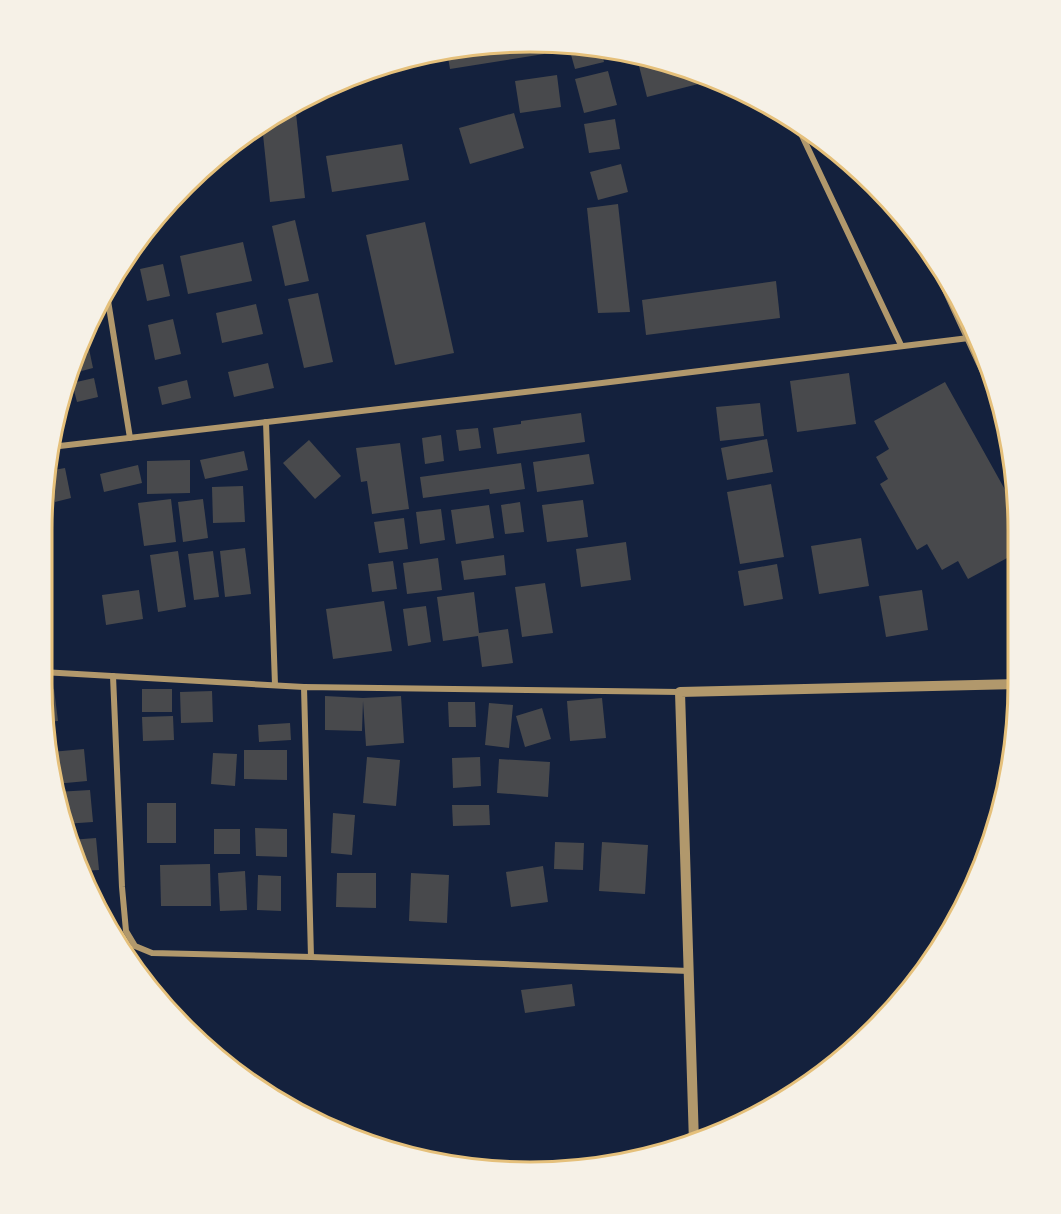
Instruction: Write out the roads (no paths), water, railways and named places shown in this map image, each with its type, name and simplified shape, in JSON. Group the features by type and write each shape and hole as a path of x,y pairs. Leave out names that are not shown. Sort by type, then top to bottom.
{"street":[{"path":"803,138 901,345"},
{"path":"109,306 130,438"},
{"path":"61,446 968,339"},
{"path":"266,422 275,685"},
{"path":"52,673 304,687 680,692 1008,684"},
{"path":"113,676 126,931 139,950 152,953 689,971"},
{"path":"304,687 312,957"},
{"path":"680,692 694,1132"}]}
